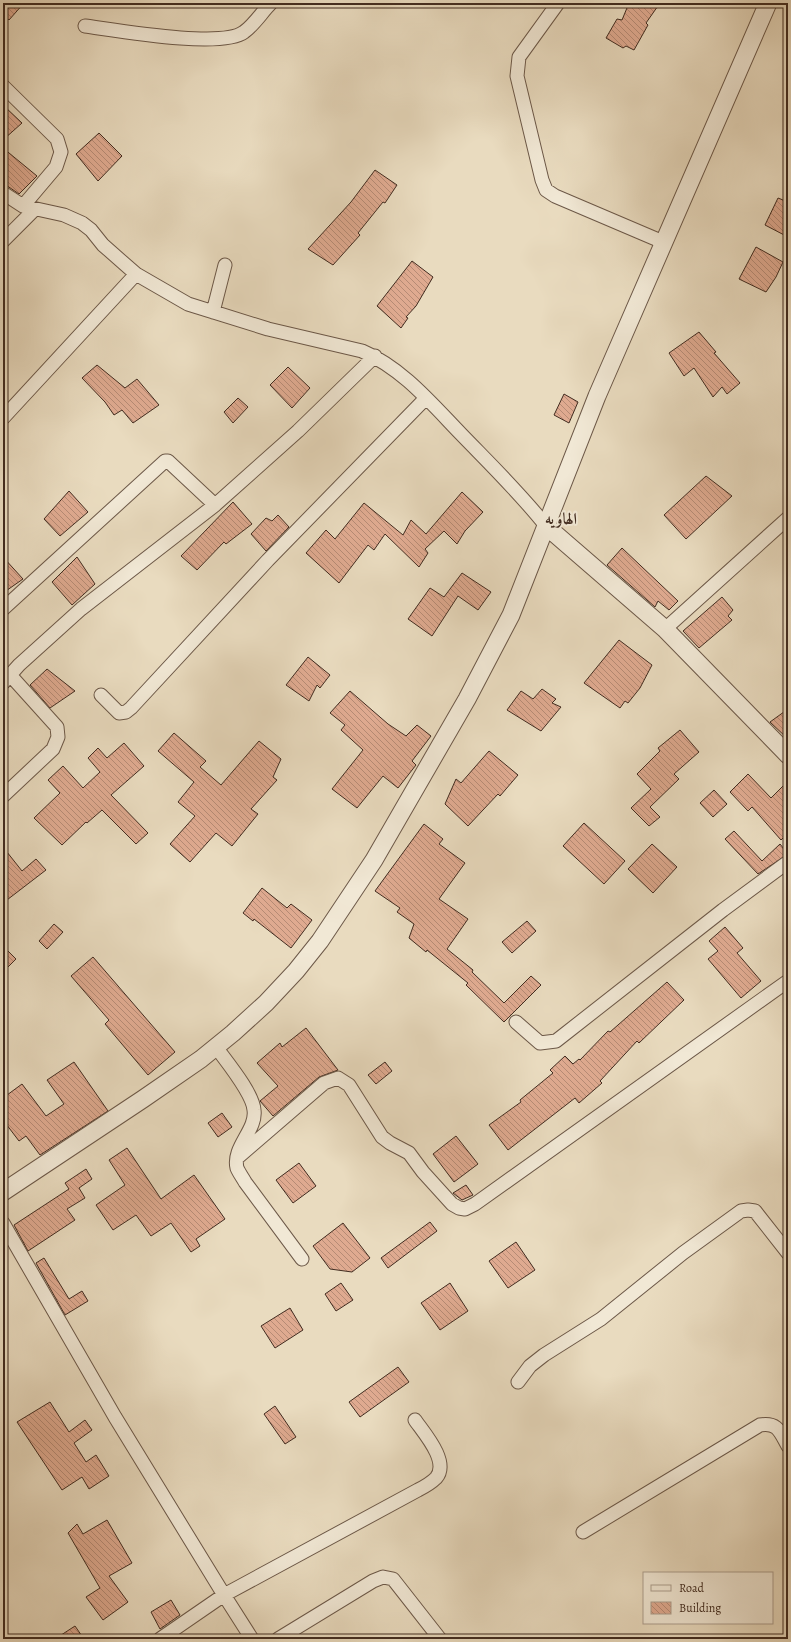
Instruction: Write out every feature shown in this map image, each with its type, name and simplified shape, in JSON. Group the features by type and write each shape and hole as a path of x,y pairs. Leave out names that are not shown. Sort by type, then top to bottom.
{"street":[{"path":"85,26 194,40 222,38 243,33 271,3"},
{"path":"558,3 519,57 517,67 517,76 542,180 546,190 555,196 663,242"},
{"path":"3,1192 143,1099 216,1047 266,1003 296,972 320,941 374,860 467,699 511,615 597,396 768,3"},
{"path":"3,86 57,139 61,152 56,167 3,241"},
{"path":"3,193 28,208 64,215 82,223 91,230 103,245 136,274 188,304 268,329 362,351 375,356 397,371 426,398 516,490 546,526 665,629 788,756"},
{"path":"213,312 225,265"},
{"path":"3,418 136,274"},
{"path":"3,796 53,749 58,737 57,727 7,679 19,665 81,609 215,505 298,431 375,356"},
{"path":"102,695 119,713 126,712 131,708 268,560 426,398"},
{"path":"3,609 165,461 168,462 215,505"},
{"path":"665,629 788,518"},
{"path":"516,1022 540,1043 556,1041 723,910 788,862"},
{"path":"237,1158 324,1083 338,1078 350,1085 382,1137 409,1153 423,1172 452,1204 465,1209 475,1204 788,982"},
{"path":"216,1047 250,1096 254,1109 254,1120 237,1158 238,1169 245,1182 302,1259"},
{"path":"518,1382 530,1366 544,1355 602,1320 684,1253 741,1211 755,1211 788,1253"},
{"path":"3,1223 115,1417 252,1639"},
{"path":"160,1639 224,1595 418,1490 436,1478 439,1472 437,1452 415,1420"},
{"path":"583,1532 760,1425 768,1424 776,1426 788,1446"},
{"path":"278,1639 373,1581 383,1577 393,1579 440,1639"}],"building":[{"path":"3,3 24,3 9,20 3,14"},
{"path":"629,3 660,3 646,23 648,25 634,50 626,46 623,48 606,38 617,19 622,20"},
{"path":"3,105 22,123 3,140"},
{"path":"99,133 122,156 98,181 76,154"},
{"path":"3,148 37,176 19,194 3,183"},
{"path":"375,170 397,185 385,203 383,202 358,233 360,235 333,265 308,249 351,202"},
{"path":"778,198 788,202 788,237 765,225"},
{"path":"756,247 783,262 776,277 766,292 739,279"},
{"path":"412,261 433,277 416,306 406,317 408,318 401,328 377,306"},
{"path":"699,332 716,352 714,353 740,383 727,394 722,387 713,397 694,368 684,376 669,353"},
{"path":"97,365 125,388 137,379 159,405 133,423 122,410 114,415 105,402 82,378"},
{"path":"288,367 310,388 292,408 270,385"},
{"path":"564,394 578,402 569,423 554,415"},
{"path":"238,398 248,407 233,423 224,412"},
{"path":"706,476 732,496 686,539 664,515"},
{"path":"69,491 88,512 60,536 44,519"},
{"path":"462,492 483,512 465,531 457,544 444,531 425,549 428,553 419,567 385,534 374,550 368,545 339,583 306,553 326,530 335,539 364,503 403,535 411,520 426,534"},
{"path":"233,502 252,524 226,544 224,542 197,570 181,556"},
{"path":"278,515 289,527 266,551 251,534 266,518 272,521"},
{"path":"622,548 678,601 669,610 658,601 655,607 607,565"},
{"path":"3,557 23,579 3,593"},
{"path":"77,557 95,584 72,605 52,582"},
{"path":"462,573 491,592 478,610 458,596 432,636 408,619 430,588 444,597"},
{"path":"722,597 733,610 728,616 732,620 699,648 683,631"},
{"path":"619,640 652,665 640,688 628,703 625,701 620,708 584,683"},
{"path":"308,657 330,675 320,688 317,685 309,701 286,685"},
{"path":"47,669 75,691 50,708 30,685"},
{"path":"542,689 556,699 552,703 561,707 541,731 507,710 521,691 533,699"},
{"path":"350,691 388,724 406,736 417,725 431,736 412,761 416,765 398,788 383,776 357,808 332,789 363,750 341,730 345,725 330,713"},
{"path":"788,709 788,739 770,722"},
{"path":"680,730 699,752 674,774 679,779 650,807 660,817 649,826 631,808 651,789 637,774 660,751 658,748"},
{"path":"174,733 206,761 200,767 221,785 259,741 281,759 273,777 277,780 251,809 258,814 232,846 216,833 190,862 170,844 195,816 178,802 194,782 158,751"},
{"path":"124,743 144,766 111,795 148,833 136,844 102,810 87,823 86,822 62,845 34,818 60,793 48,780 63,766 83,788 100,772 88,758 98,748 107,758"},
{"path":"489,751 518,775 500,796 498,794 468,826 445,804 456,779 461,783"},
{"path":"748,774 771,798 788,781 788,833 781,840 752,807 748,811 730,792"},
{"path":"714,790 727,804 713,817 700,803"},
{"path":"584,823 625,861 604,884 563,846"},
{"path":"424,824 443,839 439,844 465,863 439,899 468,919 447,949 473,970 472,972 504,1003 531,976 541,985 504,1022 466,985 468,983 427,950 426,952 409,938 414,924 397,912 400,908 375,891"},
{"path":"734,831 762,861 780,844 788,854 758,874 725,839"},
{"path":"652,844 677,867 653,893 628,869"},
{"path":"3,847 22,871 36,859 46,870 3,903"},
{"path":"262,888 287,908 291,904 312,920 291,948 254,919 253,921 243,913"},
{"path":"527,921 536,931 512,953 502,942"},
{"path":"54,924 63,932 47,949 39,941"},
{"path":"725,927 743,948 737,953 761,981 741,998 708,959 718,951 709,941"},
{"path":"3,946 16,959 3,972"},
{"path":"93,957 175,1052 148,1075 105,1024 109,1020 71,976"},
{"path":"667,982 684,1000 639,1043 637,1041 600,1081 602,1083 579,1103 575,1098 508,1150 489,1125 521,1102 520,1100 553,1073 550,1070 565,1056 573,1064 579,1059 580,1060 608,1031 610,1032"},
{"path":"306,1028 338,1070 319,1077 273,1116 260,1101 278,1086 257,1063 280,1043 282,1047"},
{"path":"74,1062 108,1111 40,1155 26,1136 19,1141 3,1120 3,1098 22,1084 46,1116 64,1104 47,1080"},
{"path":"385,1062 392,1071 376,1084 368,1075"},
{"path":"222,1113 232,1127 218,1137 208,1123"},
{"path":"456,1136 478,1164 454,1182 433,1154"},
{"path":"127,1148 161,1199 194,1175 225,1219 196,1239 200,1246 191,1252 171,1223 151,1236 136,1215 113,1230 96,1205 125,1185 109,1160"},
{"path":"299,1163 316,1186 293,1203 276,1180"},
{"path":"86,1169 92,1179 79,1188 85,1198 67,1209 75,1220 28,1251 14,1225 69,1189 65,1183"},
{"path":"466,1185 473,1195 462,1200 453,1193"},
{"path":"430,1222 437,1231 388,1268 381,1258"},
{"path":"343,1223 370,1258 352,1272 330,1269 313,1246"},
{"path":"516,1242 535,1270 508,1288 489,1261"},
{"path":"44,1258 69,1299 82,1291 88,1301 65,1315 36,1263"},
{"path":"341,1283 353,1300 336,1311 325,1294"},
{"path":"450,1283 468,1311 440,1330 421,1303"},
{"path":"290,1308 303,1330 275,1348 261,1326"},
{"path":"398,1367 409,1382 360,1417 349,1402"},
{"path":"50,1402 69,1432 85,1420 92,1430 74,1443 86,1462 96,1455 109,1476 89,1489 82,1477 62,1490 17,1422"},
{"path":"275,1406 296,1437 285,1444 264,1414"},
{"path":"107,1520 132,1563 109,1576 128,1602 103,1620 86,1597 100,1588 68,1533 77,1524 83,1534"},
{"path":"171,1600 180,1615 160,1629 151,1612"},
{"path":"75,1626 84,1639 55,1639"}],"district":[{"name":"الهاويه","path":"561,518"}]}
